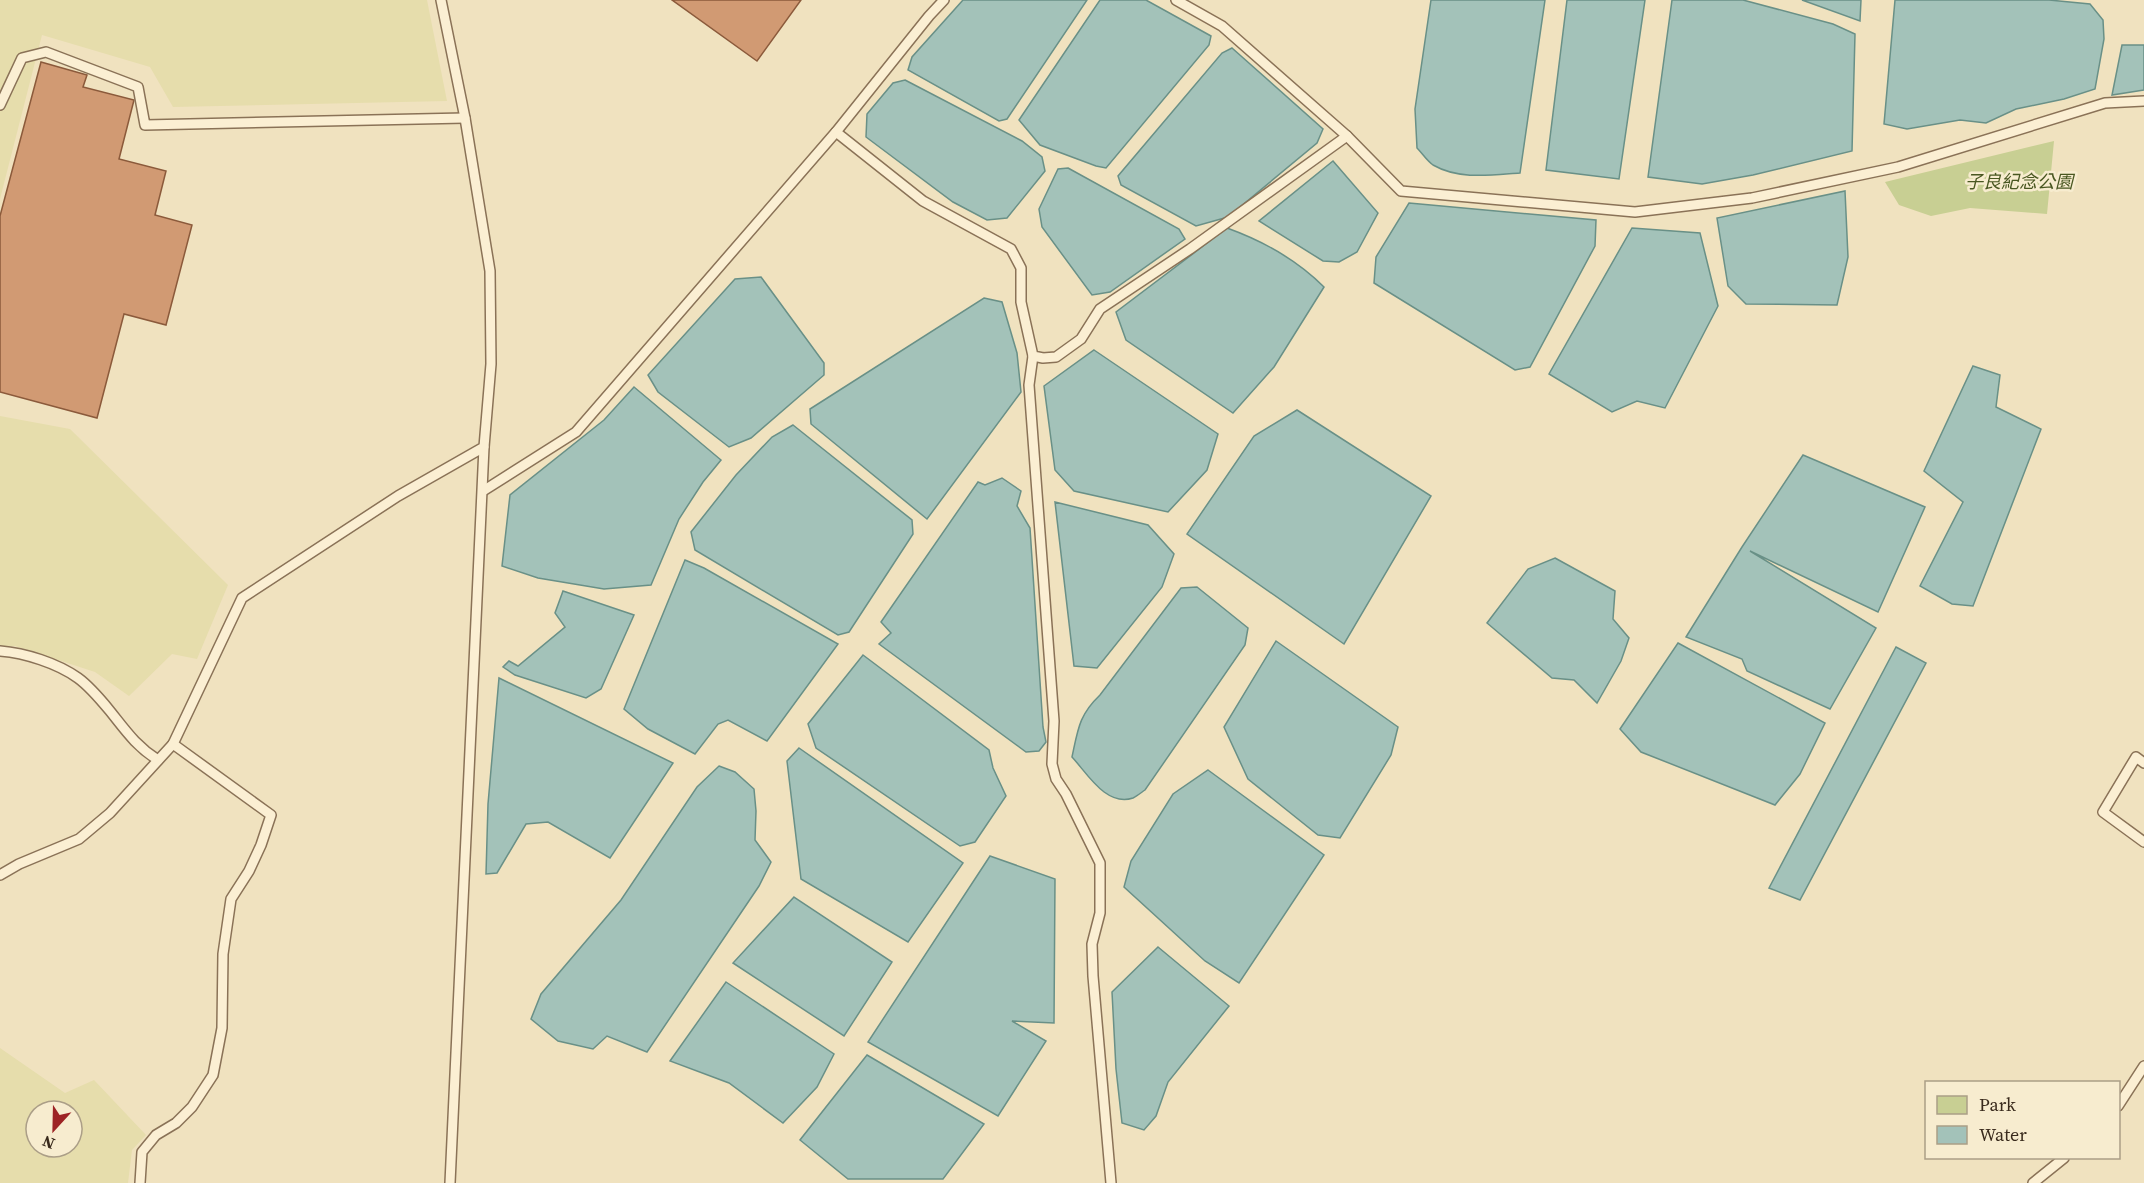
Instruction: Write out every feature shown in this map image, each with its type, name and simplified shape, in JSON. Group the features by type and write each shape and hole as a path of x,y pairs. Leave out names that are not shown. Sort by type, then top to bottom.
{"lane":[{"path":"441,0 465,118 490,271 491,364 484,447 450,1183"},
{"path":"483,490 576,432 836,132 944,0"},
{"path":"1176,0 1222,26 1347,136 1401,191 1635,212 1752,198 1898,167 2105,104 2144,101"},
{"path":"0,105 21,58 45,52 138,87 145,125 465,118"},
{"path":"836,132 923,201 1011,249 1021,268 1021,302 1034,356 1029,385 1054,721 1052,764 1056,779 1066,794 1100,862 1100,914 1092,944 1093,976 1111,1183"},
{"path":"1034,356 1056,357 1081,339 1100,309 1190,249 1347,136"},
{"path":"0,875 19,864 79,838 110,813 173,744 242,598 398,496 484,447"},
{"path":"0,651 16,652 58,667 79,678 110,710 141,750 158,760"},
{"path":"140,1183 142,1152 156,1135 176,1123 192,1107 213,1075 222,1028 223,954 231,899 257,854 271,816 173,744"},
{"path":"2144,763 2136,757 2103,812 2144,842"},
{"path":"2120,1103 2144,1066"},
{"path":"2033,1183 2063,1159"}],"shaded area":[{"path":"0,0 427,0 447,101 173,107 150,67 42,35 0,199"},
{"path":"0,416 70,429 228,585 197,659 172,654 129,696 95,672 15,646 0,647"},
{"path":"0,1048 65,1093 94,1080 146,1135 132,1150 128,1183 0,1183"}],"green space":[{"name":"子良紀念公園","path":"2054,141 2047,214 1970,208 1931,216 1899,205 1885,182"}],"water":[{"path":"963,0 1087,0 1007,119 999,121 908,70 912,57"},
{"path":"1100,0 1146,0 1211,36 1209,45 1106,168 1040,145 1019,120"},
{"path":"1431,0 1545,0 1520,173 1464,175 1453,173 1433,165 1417,148 1415,109"},
{"path":"1567,0 1645,0 1619,179 1546,170"},
{"path":"1672,0 1743,0 1833,24 1855,34 1852,151 1753,175 1702,184 1648,177"},
{"path":"1802,0 1861,0 1860,21"},
{"path":"1895,0 2049,0 2090,4 2103,20 2104,39 2095,89 2064,99 2016,109 1986,123 1960,120 1907,129 1884,124"},
{"path":"2122,45 2144,45 2144,90 2112,95"},
{"path":"1232,48 1323,129 1317,143 1228,217 1196,226 1121,185 1118,176 1222,53"},
{"path":"905,80 1022,141 1042,157 1045,171 1007,218 987,220 953,202 866,137 867,114 893,83"},
{"path":"1333,161 1378,213 1357,252 1339,262 1323,261 1259,221"},
{"path":"1068,168 1179,229 1185,239 1110,292 1092,295 1042,227 1039,209 1058,169"},
{"path":"1845,191 1848,257 1837,305 1746,304 1728,286 1717,218"},
{"path":"1409,203 1596,220 1595,246 1530,367 1515,370 1374,283 1376,257"},
{"path":"1227,228 1279,252 1303,268 1324,287 1274,367 1233,413 1126,340 1116,312"},
{"path":"1632,228 1700,233 1718,306 1665,408 1637,401 1612,412 1549,374"},
{"path":"761,277 824,363 824,375 751,438 729,447 658,392 648,375 735,279"},
{"path":"984,298 1002,302 1017,353 1021,392 927,519 811,424 810,409"},
{"path":"1094,350 1218,434 1207,470 1168,512 1074,491 1055,470 1044,386"},
{"path":"1973,366 2000,375 1996,407 2041,429 1973,606 1952,604 1920,586 1963,502 1924,471"},
{"path":"634,387 721,460 703,482 679,519 651,585 604,589 538,578 502,566 510,495 604,420"},
{"path":"1297,410 1431,496 1344,644 1187,534 1254,436"},
{"path":"793,425 912,520 913,534 849,632 838,635 695,550 691,532 736,475 772,437"},
{"path":"1803,455 1925,507 1878,612 1750,551 1876,628 1830,709 1747,671 1742,659 1686,637"},
{"path":"1002,478 1021,491 1017,506 1030,528 1043,727 1046,742 1039,751 1026,752 879,644 891,633 881,622 978,482 985,485"},
{"path":"1055,502 1148,525 1174,554 1162,587 1097,668 1074,666"},
{"path":"1555,558 1615,591 1613,619 1629,638 1621,661 1597,703 1574,680 1552,678 1487,623 1528,569"},
{"path":"685,560 704,568 838,644 767,741 728,720 718,724 695,754 648,729 624,709"},
{"path":"1197,587 1248,628 1245,645 1145,790 1133,798 1114,798 1098,787 1072,757 1080,723 1093,702 1181,588"},
{"path":"563,591 634,615 601,689 586,698 515,675 503,667 509,661 518,666 565,627 555,613"},
{"path":"1276,641 1398,727 1391,755 1340,838 1318,835 1248,779 1224,727"},
{"path":"1678,643 1825,723 1800,774 1775,805 1641,752 1620,729"},
{"path":"1896,647 1926,663 1800,900 1769,888"},
{"path":"863,655 989,750 993,768 1006,796 975,842 960,846 816,748 808,724"},
{"path":"499,678 673,763 610,858 548,822 526,824 497,873 486,874 488,804"},
{"path":"799,748 963,863 908,942 801,879 787,761"},
{"path":"719,766 735,772 754,789 755,840 771,862 759,886 647,1052 607,1036 593,1049 558,1041 531,1019 541,994 621,900 697,787"},
{"path":"1208,770 1324,855 1239,983 1205,961 1124,887 1131,861 1173,794"},
{"path":"990,856 1055,879 1054,1023 1012,1021 1046,1041 998,1116 868,1042"},
{"path":"794,897 892,962 844,1036 733,963"},
{"path":"1158,947 1229,1006 1168,1082 1156,1116 1144,1130 1122,1123 1116,1069 1112,992"},
{"path":"726,982 834,1054 817,1087 783,1123 729,1083 670,1061"},
{"path":"867,1055 984,1124 943,1179 848,1179 800,1140"}],"building":[{"path":"672,0 801,0 757,61"},
{"path":"41,62 87,75 83,87 134,100 119,159 166,171 155,215 192,225 166,325 124,314 97,418 0,392 0,216"}]}
